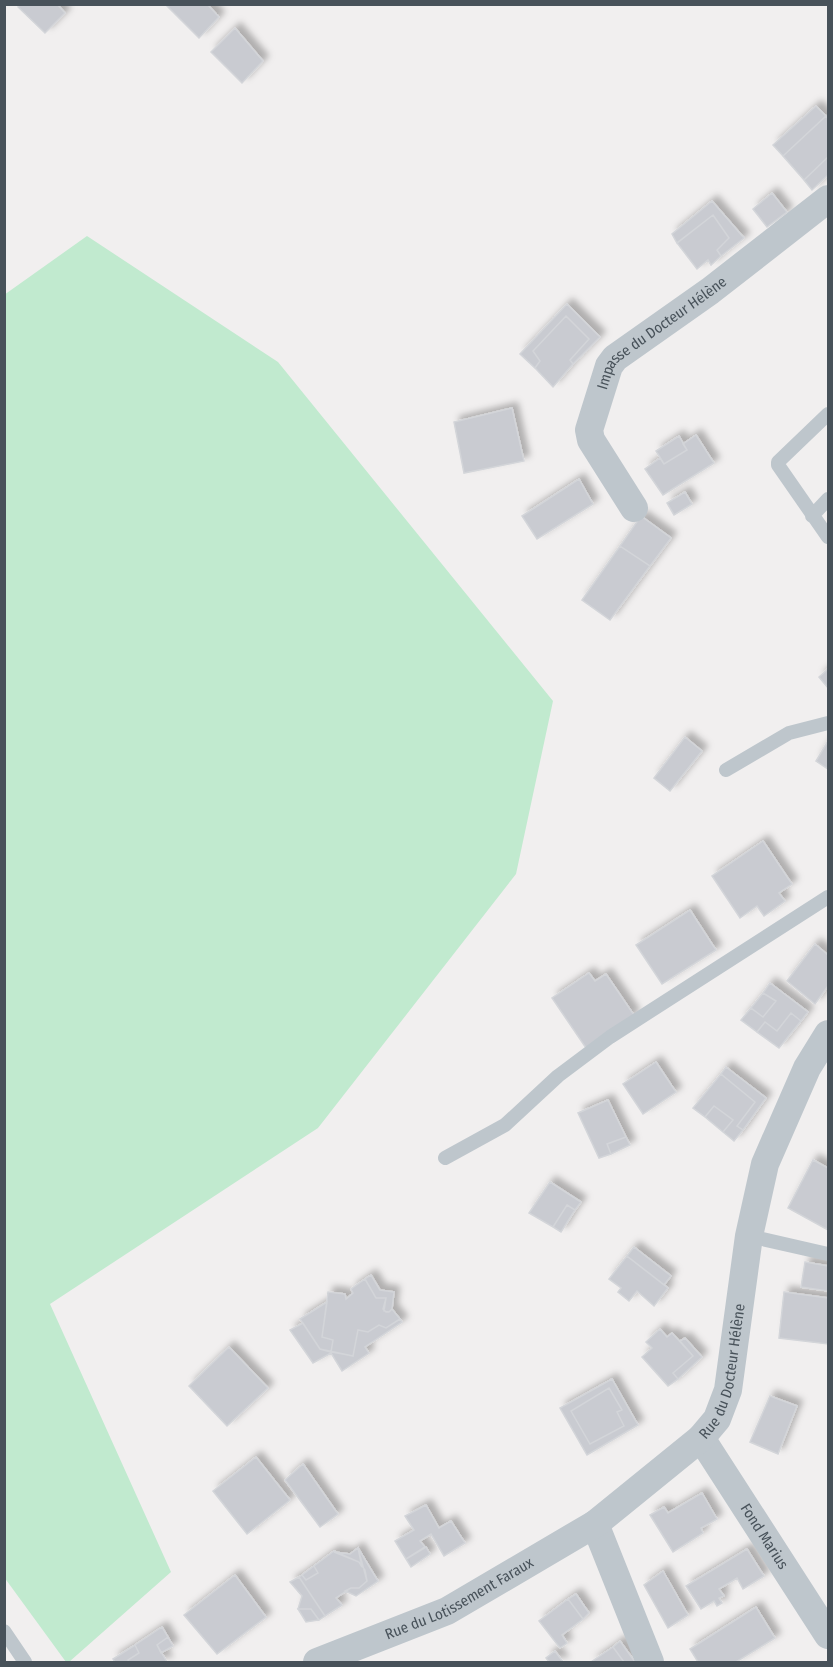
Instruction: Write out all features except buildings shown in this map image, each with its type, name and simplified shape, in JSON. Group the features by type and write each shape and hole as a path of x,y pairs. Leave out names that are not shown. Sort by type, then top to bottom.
{"street":[{"name":"Impasse du Docteur Hélène","path":"634,508 591,440 589,430 609,366 615,358 710,291 828,199"},
{"name":"Rue du Docteur Hélène","path":"596,1524 701,1438 717,1419 728,1390 749,1236 765,1164 807,1068 828,1034"},
{"name":"Fond Marius","path":"701,1438 828,1635"},
{"name":"Rue du Lotissement Faraux","path":"317,1662 447,1611 596,1524"},
{"path":"596,1524 650,1662"}],"lane":[{"path":"828,414 778,462 828,537"},
{"path":"812,516 828,499"},
{"path":"726,770 789,733 828,723"},
{"path":"445,1158 505,1125 565,1071 610,1037 828,897"},
{"path":"749,1236 828,1254"},
{"path":"4,1631 25,1662"}],"green space":[{"path":"87,236 278,362 553,701 516,874 318,1128 50,1304 171,1572 69,1662 66,1662 4,1577 4,295"}]}
